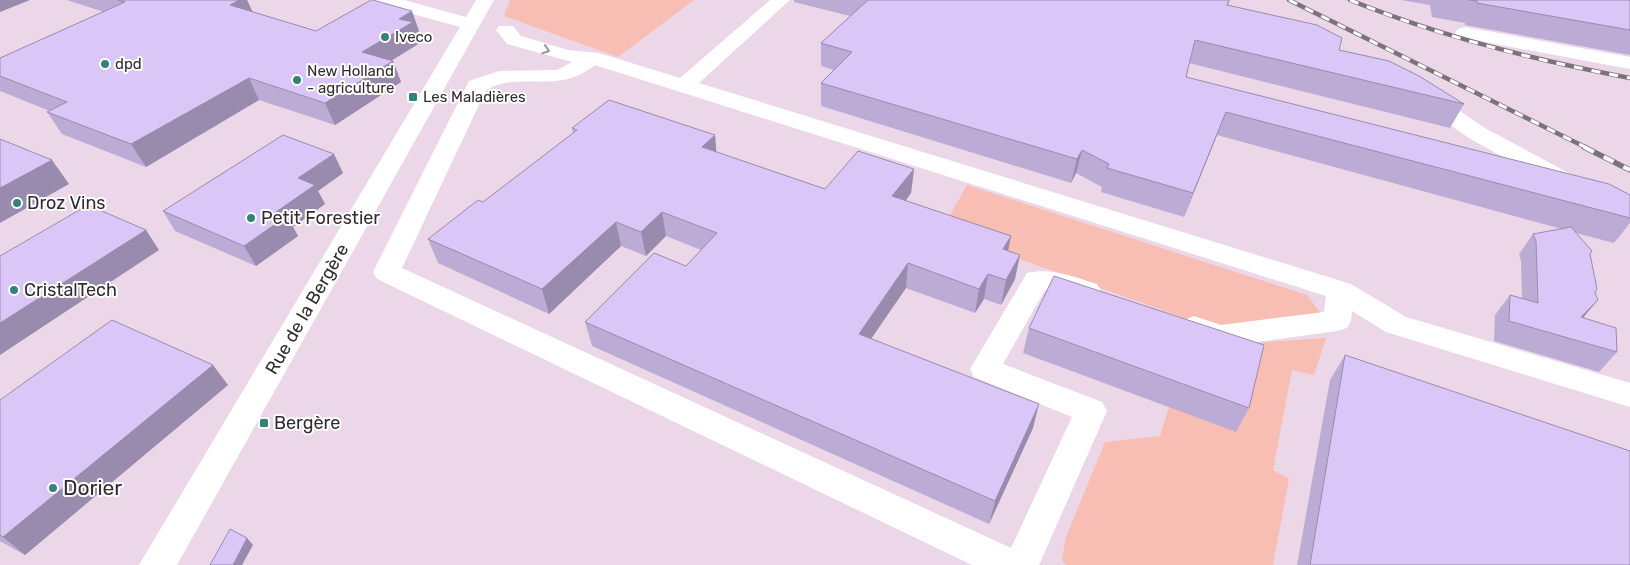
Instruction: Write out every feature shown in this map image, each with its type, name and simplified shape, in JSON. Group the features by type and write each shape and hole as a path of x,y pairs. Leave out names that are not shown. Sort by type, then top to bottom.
{"street":[{"path":"383,0 476,15 506,30 514,40 566,56 592,57 1341,291 1396,325 1630,395"},
{"path":"684,86 781,0"},
{"name":"Rue de la Bergère","path":"157,565 476,15"},
{"path":"1465,33 1630,63"},
{"path":"592,57 570,72 543,78 512,75 489,78 477,86 387,272 1009,565"},
{"path":"1407,88 1485,138 1630,217"},
{"path":"1021,565 1091,411 985,369 1037,280 1061,283 1117,301"},
{"path":"1164,317 1220,336 1337,321 1341,291"}],"shaded area":[{"path":"0,0 1630,0 1630,565 0,565"},
{"path":"510,0 694,0 618,57 504,16"},
{"path":"967,185 1307,295 1322,315 1212,328 941,231"},
{"path":"1326,338 1314,375 1292,370 1273,470 1289,479 1273,565 1067,565 1062,560 1066,537 1105,442 1160,436 1169,407 1224,345"}],"building":[{"path":"118,0 239,0 230,5 316,31 373,0 412,11 399,19 413,22 362,52 393,61 325,103 249,78 131,144 47,112 67,102 0,76 0,58 125,2"},
{"path":"868,0 1229,0 1227,5 1317,25 1342,38 1339,50 1389,61 1419,76 1464,104 1195,40 1186,77 1609,184 1630,195 1630,218 1226,112 1193,193 1107,168 1109,164 1082,150 1077,159 821,83 852,52 821,43"},
{"path":"1469,0 1630,0 1630,30 1477,3 1477,1"},
{"path":"609,100 715,135 702,147 825,189 858,151 914,169 892,196 1011,236 1003,249 1020,255 1006,280 988,274 979,289 908,263 859,334 1039,404 995,501 585,322 654,253 686,266 717,233 662,212 641,232 616,222 542,289 428,239 478,200 483,202 577,130 572,128"},
{"path":"283,135 334,154 298,178 315,185 276,212 287,216 244,246 163,211"},
{"path":"0,139 52,160 0,188"},
{"path":"88,205 146,230 0,323 0,256"},
{"path":"1571,227 1592,251 1590,254 1597,289 1595,293 1598,300 1581,317 1616,328 1617,352 1509,321 1510,295 1538,303 1536,241 1533,234"},
{"path":"1054,276 1264,345 1249,408 1029,328"},
{"name":"Dorier","path":"112,320 213,365 3,537 0,535 0,400"},
{"path":"1345,355 1630,451 1630,565 1310,565"},
{"path":"230,529 247,538 233,565 210,565"}],"railway":[{"path":"1289,0 1587,148"},
{"path":"1350,0 1419,25 1488,46 1630,78"},
{"path":"1584,147 1630,170"}],"place":[{"name":"Iveco","path":"385,37"},
{"name":"dpd","path":"105,64"},
{"name":"New Holland - agriculture","path":"297,80"},
{"name":"Les Maladières","path":"413,97"},
{"name":"Droz Vins","path":"17,203"},
{"name":"Petit Forestier","path":"251,218"},
{"name":"CristalTech","path":"14,290"},
{"name":"Bergère","path":"264,423"},
{"name":"Dorier","path":"53,488"}]}
